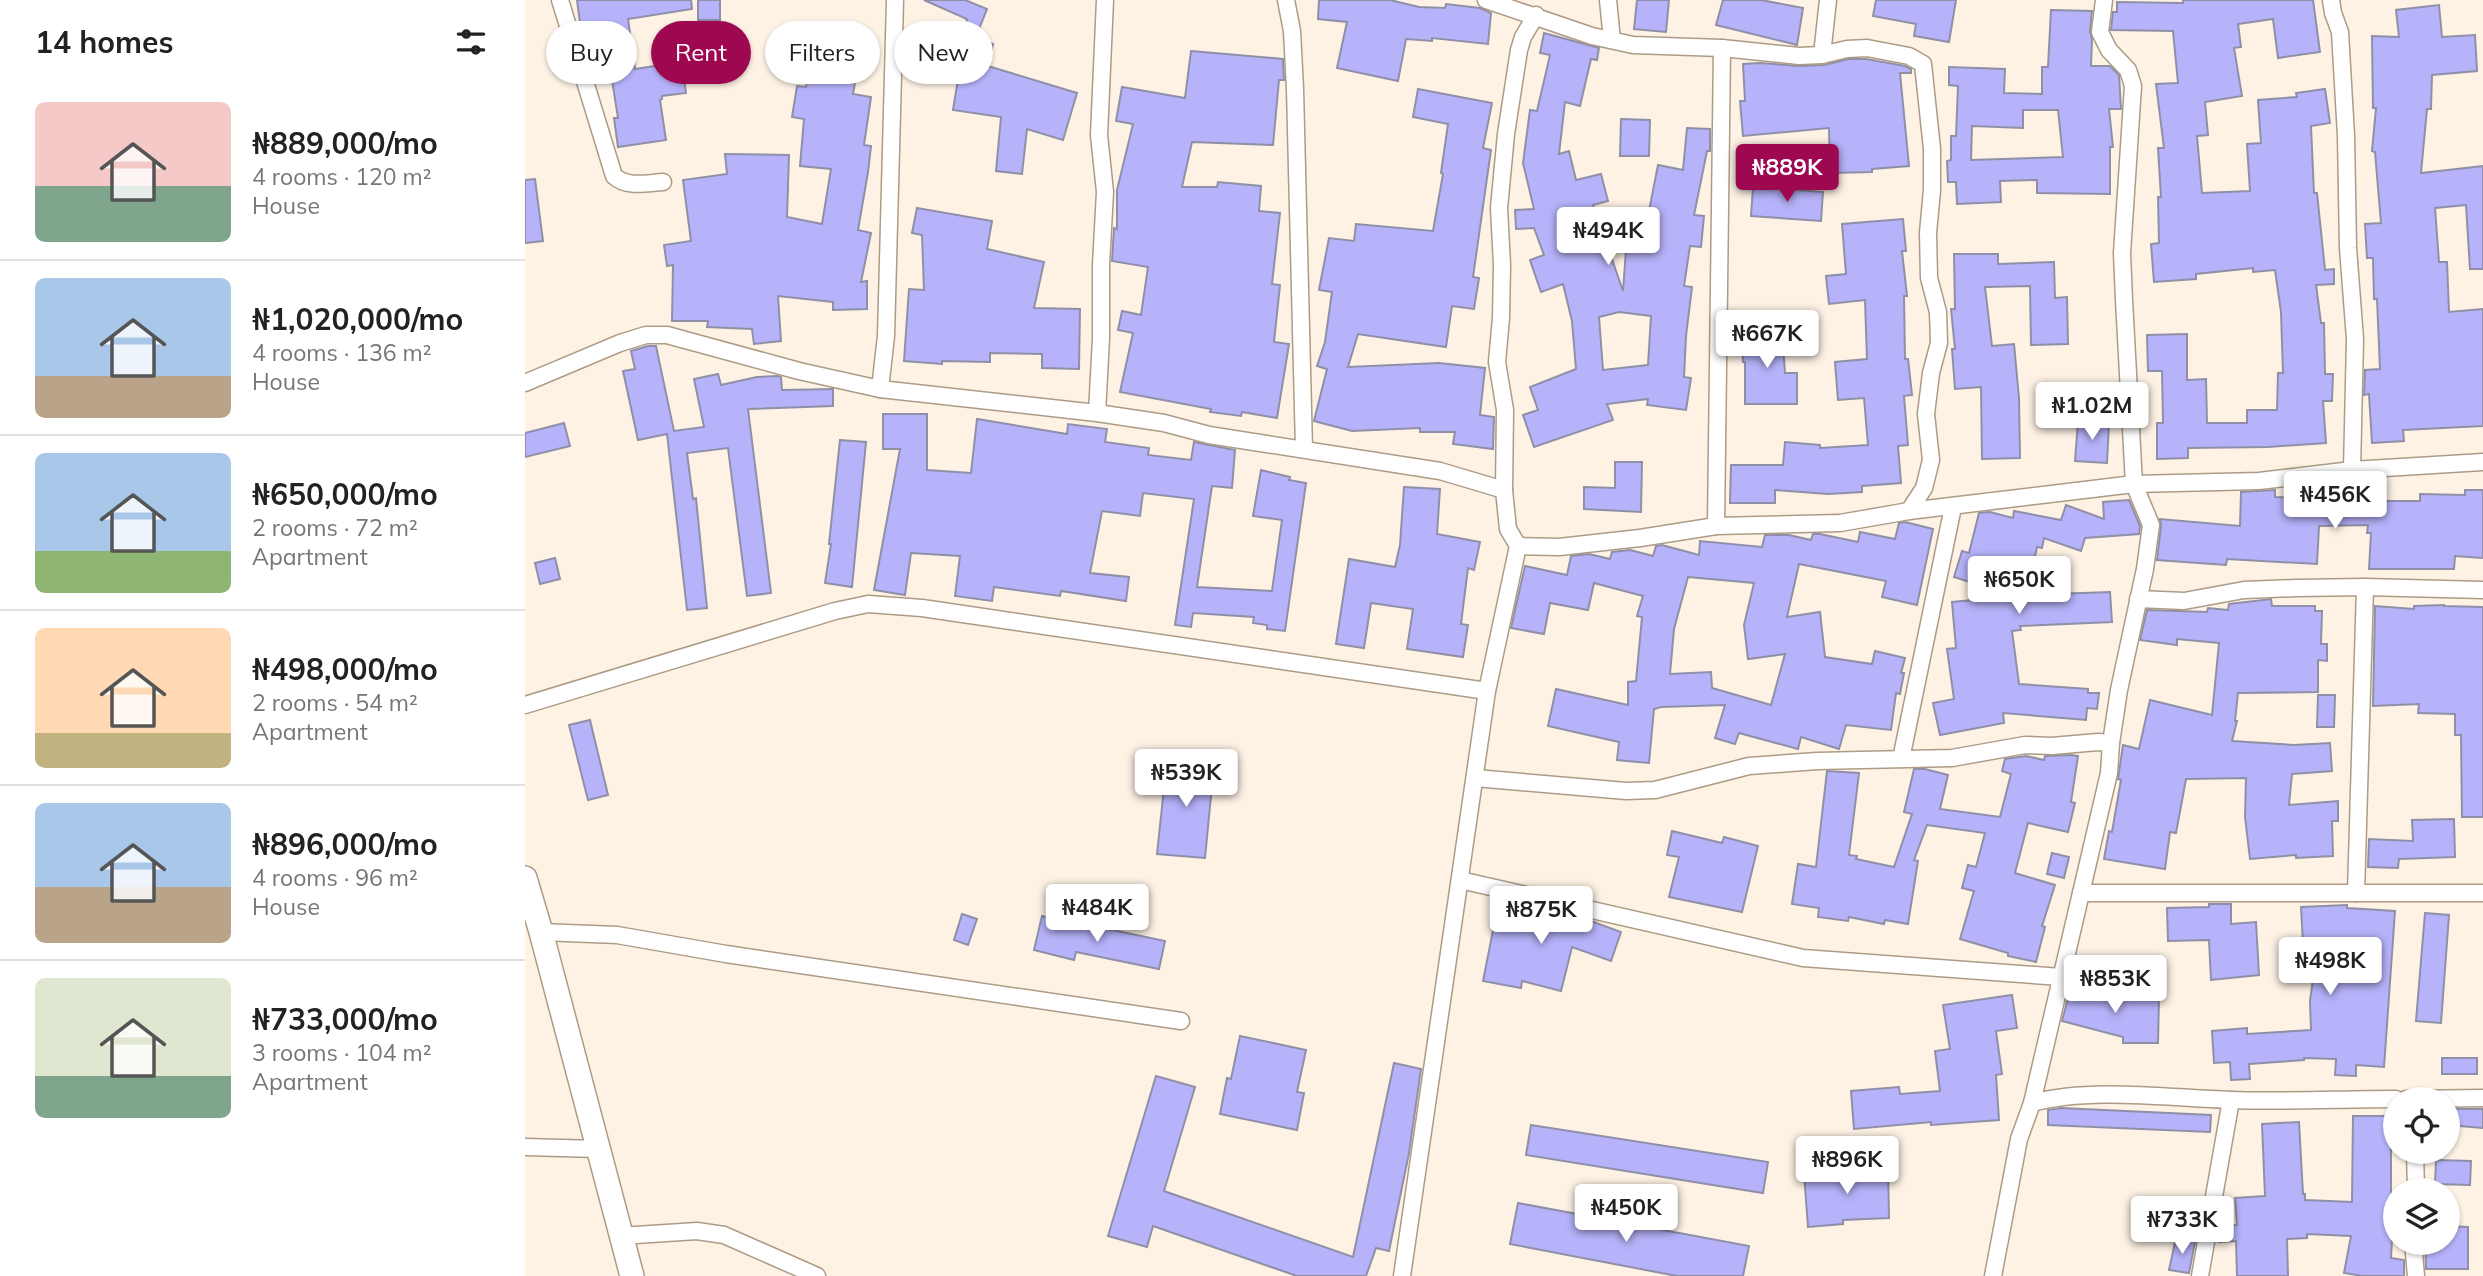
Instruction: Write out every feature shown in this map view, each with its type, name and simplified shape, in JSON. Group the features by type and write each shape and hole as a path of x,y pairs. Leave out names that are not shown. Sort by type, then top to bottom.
{"main road":[{"path":"525,878 632,1276"}],"street":[{"path":"559,0 614,176 633,184 663,182"},
{"path":"880,389 886,336 895,0"},
{"path":"1097,413 1105,192 1099,135 1105,0"},
{"path":"1286,0 1292,30 1295,89 1304,450"},
{"path":"1486,0 1592,36 1633,45 1722,48 1799,56 1867,48 1915,58 1925,68 1932,149 1929,278 1938,312 1939,343 1931,373 1926,414 1931,460 1924,488 1909,511"},
{"path":"1822,55 1828,0"},
{"path":"1993,1276 2019,1139 2032,1103 2109,773 2111,743 2151,525 2134,484 2122,253 2133,86 2128,70 2109,50 2100,32 2104,0"},
{"path":"2331,0 2340,32 2346,136 2348,248 2354,339 2352,470"},
{"path":"1592,36 1608,5"},
{"path":"1608,5 1612,40"},
{"path":"1402,1276 1487,691 1518,547 1508,529 1504,490 1505,410 1497,362 1502,265 1499,208 1506,134 1519,50 1536,15"},
{"path":"1716,526 1722,48"},
{"path":"525,383 620,343 646,335 667,335 799,371 880,389 1164,423 1209,435 1440,471 1504,490"},
{"path":"1518,547 1559,547 1716,526 1840,523 1909,511 2134,484 2259,481 2352,470 2483,462"},
{"path":"1901,759 1953,507"},
{"path":"2138,599 2184,601 2244,590 2365,587 2483,590"},
{"path":"2356,893 2365,587"},
{"path":"525,705 835,611 868,604 936,610 1487,691"},
{"path":"1475,778 1626,791 1655,790 1749,766 1817,761 1952,758 2025,745 2111,743"},
{"path":"1460,880 1803,958 2061,977"},
{"path":"2081,893 2483,893"},
{"path":"541,932 617,935 726,954 1181,1021"},
{"path":"2032,1103 2050,1098 2112,1096 2310,1102 2383,1099"},
{"path":"2460,1098 2483,1098"},
{"path":"2200,1276 2231,1100"},
{"path":"525,1147 598,1149"},
{"path":"620,1236 697,1231 724,1235 817,1276"},
{"path":"2414,1255 2416,1276"}],"building":[{"path":"577,0 691,0 692,9 628,21 580,21"},
{"path":"698,0 720,0 720,20 698,20"},
{"path":"924,0 965,0 987,9 982,21 967,19"},
{"path":"1319,0 1390,0 1419,7 1445,8 1446,4 1480,8 1491,13 1488,44 1432,38 1432,41 1406,39 1398,81 1337,68 1347,22 1318,19"},
{"path":"1637,0 1669,0 1666,32 1634,29"},
{"path":"1723,0 1761,0 1803,8 1797,45 1716,25"},
{"path":"1876,0 1956,0 1949,42 1914,36 1916,24 1873,16"},
{"path":"2183,0 2313,0 2320,52 2278,58 2273,19 2238,24 2241,47 2234,48 2242,96 2205,102 2208,135 2197,136 2202,193 2250,191 2247,144 2261,143 2258,100 2297,97 2296,93 2325,89 2330,123 2311,126 2314,193 2317,193 2325,270 2334,269 2334,284 2316,285 2321,323 2324,323 2325,374 2333,374 2332,401 2323,401 2326,443 2188,448 2188,458 2157,459 2157,423 2163,423 2162,371 2148,371 2147,335 2187,334 2187,380 2206,379 2207,423 2247,423 2247,410 2277,410 2278,373 2283,373 2281,312 2275,270 2253,272 2253,268 2196,274 2196,279 2154,282 2151,244 2159,243 2158,197 2161,197 2158,148 2164,148 2156,84 2178,83 2173,31 2111,30 2117,2 2183,3"},
{"path":"2439,5 2442,37 2475,35 2477,71 2432,75 2431,109 2427,109 2421,173 2483,166 2483,269 2470,269 2466,205 2435,208 2439,262 2447,262 2449,312 2483,309 2483,426 2403,430 2404,441 2372,443 2369,394 2364,395 2365,370 2380,369 2373,258 2367,258 2365,224 2381,223 2375,152 2372,151 2376,108 2373,108 2372,36 2399,37 2396,10"},
{"path":"2051,10 2092,11 2091,66 2110,66 2119,75 2121,109 2109,109 2113,147 2110,147 2110,194 2037,193 2037,180 2000,181 2001,202 1957,204 1956,182 1948,182 1947,161 1951,160 1951,136 1956,136 1958,86 1949,85 1949,67 2005,69 2004,93 2042,94 2042,67 2048,67","holes":["2023,110 2058,110 2063,157 1971,160 1972,126 2023,128"]},
{"path":"1544,33 1599,48 1597,60 1591,59 1580,106 1565,102 1559,154 1569,151 1576,180 1601,174 1608,201 1593,205 1623,291 1629,209 1649,211 1658,165 1683,170 1687,128 1710,129 1710,151 1707,151 1694,215 1704,216 1701,247 1690,246 1684,286 1692,287 1684,377 1691,378 1686,410 1647,405 1648,399 1607,404 1613,420 1534,447 1523,415 1538,410 1530,387 1576,369 1572,321 1563,284 1541,292 1530,260 1544,255 1534,228 1516,229 1515,210 1534,209 1523,163 1530,110 1537,111 1550,55 1540,53","holes":["1619,312 1651,316 1648,365 1603,370 1599,317"]},
{"path":"1191,51 1283,59 1284,80 1279,80 1273,145 1192,142 1182,187 1217,187 1218,182 1261,186 1259,211 1280,213 1272,284 1280,285 1274,342 1289,344 1277,418 1242,412 1241,416 1210,412 1211,409 1120,392 1133,333 1118,330 1122,311 1141,315 1148,267 1112,261 1114,228 1117,229 1117,190 1133,124 1116,121 1122,87 1185,98"},
{"path":"1849,59 1866,59 1911,69 1911,73 1900,73 1909,166 1872,169 1872,172 1830,173 1829,128 1743,136 1740,101 1745,101 1743,64 1824,65"},
{"path":"651,67 651,84 685,84 686,93 662,96 660,100 666,140 618,147 614,118 618,118 613,84 637,84 637,69"},
{"path":"993,68 1077,93 1063,140 1027,129 1022,174 996,171 1001,117 953,110 957,84 993,84"},
{"path":"806,84 855,84 853,94 871,97 864,145 871,146 858,230 871,233 861,282 867,281 867,309 833,310 833,302 778,296 781,341 754,344 752,329 707,327 708,321 672,321 673,265 667,266 664,245 691,241 683,180 727,174 725,154 789,155 787,217 822,224 831,169 800,166 804,119 792,117 797,86 806,87"},
{"path":"1418,89 1492,103 1483,148 1491,150 1473,277 1479,278 1474,309 1452,306 1446,347 1358,334 1348,367 1439,363 1485,368 1480,415 1494,417 1493,449 1453,444 1455,432 1420,432 1420,428 1352,431 1314,421 1327,369 1317,366 1325,342 1332,292 1319,290 1329,238 1354,241 1356,224 1433,231 1448,124 1413,117"},
{"path":"1621,119 1650,120 1649,156 1620,156"},
{"path":"535,179 543,241 525,243 525,180"},
{"path":"1753,187 1823,192 1821,221 1751,216"},
{"path":"917,208 992,221 987,249 1044,262 1034,308 1080,309 1079,369 1042,368 1042,354 990,353 990,362 942,361 942,364 904,361 909,289 924,290 922,235 912,233"},
{"path":"1903,219 1906,251 1902,251 1907,296 1904,296 1905,359 1908,359 1912,395 1904,396 1908,445 1898,446 1901,483 1862,486 1862,492 1828,494 1775,490 1775,503 1730,503 1731,465 1783,465 1785,442 1820,445 1820,448 1868,445 1864,398 1838,400 1835,362 1867,359 1865,300 1829,304 1826,276 1846,274 1842,224"},
{"path":"1954,254 1998,254 1998,264 2054,262 2055,298 2067,297 2068,344 2031,345 2030,286 1985,287 1992,346 2014,344 2019,398 2020,458 1982,459 1981,387 1955,389 1951,309 1955,309"},
{"path":"1782,330 1785,373 1797,373 1797,404 1745,404 1745,362 1741,332"},
{"path":"656,346 674,431 704,427 694,379 718,374 721,385 757,377 777,376 781,377 782,390 833,389 833,406 748,409 771,593 747,596 728,448 687,453 693,499 696,498 707,608 687,610 667,434 638,440 623,371 635,369 631,351"},
{"path":"883,414 927,414 927,470 971,473 977,419 1067,434 1068,424 1107,429 1105,442 1149,448 1148,455 1191,460 1194,442 1235,450 1232,488 1212,486 1197,587 1272,591 1282,520 1253,516 1261,470 1306,483 1285,631 1267,629 1267,625 1253,623 1254,617 1193,613 1191,627 1175,625 1194,499 1143,493 1140,516 1102,511 1090,573 1129,577 1126,601 1061,591 1060,596 994,587 992,601 955,596 960,556 911,553 905,595 874,590 900,449 883,449"},
{"path":"2078,421 2109,423 2107,463 2075,461"},
{"path":"564,423 570,446 525,457 525,433"},
{"path":"840,440 866,442 852,587 825,583"},
{"path":"1615,462 1642,462 1641,512 1584,509 1584,487 1615,488"},
{"path":"1404,487 1440,489 1437,534 1480,542 1474,570 1468,568 1461,624 1468,625 1463,657 1407,649 1413,609 1371,603 1364,648 1336,644 1349,559 1395,567 1400,545"},
{"path":"2275,490 2275,497 2319,498 2319,501 2420,501 2420,494 2465,495 2465,490 2483,490 2483,558 2455,556 2454,569 2369,569 2371,533 2367,533 2368,525 2319,526 2317,564 2227,559 2226,565 2157,560 2160,519 2240,526 2241,492"},
{"path":"2129,500 2140,526 2139,534 2085,538 2081,551 2044,538 2042,548 2037,547 2027,595 2110,592 2112,622 2020,626 2021,630 2012,631 2019,684 2088,689 2088,693 2099,693 2097,709 2087,708 2086,720 2003,713 2004,723 1940,735 1933,703 1954,699 1947,649 1956,648 1952,602 2015,596 1954,577 1962,551 1969,553 1979,513 1990,512 2013,518 2014,511 2061,520 2066,505 2104,519 2103,502"},
{"path":"1899,523 1933,529 1917,605 1882,597 1886,581 1799,564 1787,617 1820,612 1825,657 1872,664 1875,651 1905,658 1900,694 1896,693 1891,730 1846,725 1839,749 1801,737 1798,749 1739,733 1735,744 1715,738 1725,705 1661,707 1654,709 1649,763 1617,760 1619,742 1548,726 1556,689 1628,705 1628,682 1636,681 1642,617 1637,616 1643,596 1594,583 1588,610 1550,603 1544,634 1511,628 1525,566 1567,575 1571,556 1589,554 1610,559 1612,552 1630,550 1653,556 1656,546 1662,545 1699,555 1700,541 1762,547 1765,535 1789,535 1811,540 1813,534 1820,534 1858,542 1860,532 1895,539","holes":["1688,577 1754,583 1744,625 1748,659 1785,654 1771,705 1712,688 1711,672 1670,674 1674,629"]},
{"path":"555,558 560,579 540,584 535,563"},
{"path":"2271,599 2272,606 2315,606 2315,611 2322,611 2321,644 2327,644 2327,661 2318,660 2318,692 2238,693 2237,721 2232,741 2294,745 2330,743 2332,771 2292,774 2289,805 2338,801 2338,821 2332,821 2333,856 2296,858 2296,855 2250,859 2245,817 2246,778 2186,779 2176,833 2170,832 2165,869 2104,859 2109,831 2112,832 2121,780 2118,779 2123,745 2139,749 2150,700 2212,715 2219,643 2177,639 2177,645 2140,640 2147,610 2207,612 2208,608 2228,610 2229,604"},
{"path":"2375,606 2414,609 2414,606 2483,607 2483,817 2462,817 2461,735 2455,735 2455,714 2418,713 2419,704 2373,706"},
{"path":"2318,695 2335,695 2334,727 2317,727"},
{"path":"590,720 608,795 588,800 569,725"},
{"path":"2026,756 2044,760 2045,756 2078,756 2071,802 2075,803 2068,832 2028,823 2015,873 2055,885 2042,926 2045,927 2036,962 2008,956 2008,953 1960,939 1974,891 1962,888 1968,865 1976,867 1985,833 1927,825 1914,860 1918,861 1908,924 1885,920 1884,924 1849,917 1848,921 1818,917 1819,908 1792,904 1798,864 1816,867 1827,771 1859,773 1849,855 1894,867 1912,814 1904,812 1914,769 1948,775 1940,809 2000,817 2011,774 2002,771 2005,759"},
{"path":"1167,760 1214,765 1205,858 1157,854"},
{"path":"2454,819 2455,857 2399,859 2398,868 2368,867 2369,839 2413,841 2412,820"},
{"path":"1672,831 1722,843 1724,837 1758,846 1742,912 1669,897 1679,857 1667,855"},
{"path":"2052,853 2069,857 2064,878 2047,874"},
{"path":"1499,900 1589,925 1591,921 1621,932 1611,961 1572,947 1561,991 1522,981 1521,988 1483,981"},
{"path":"2209,904 2231,904 2231,924 2256,922 2259,975 2211,980 2209,940 2168,941 2167,908 2209,907"},
{"path":"2347,905 2347,908 2395,911 2384,1067 2356,1065 2356,1076 2335,1075 2336,1059 2304,1058 2249,1064 2250,1079 2231,1080 2230,1062 2214,1063 2212,1031 2247,1028 2247,1034 2311,1030 2310,1001 2313,979 2305,979 2301,907"},
{"path":"2425,913 2449,915 2441,1023 2416,1021"},
{"path":"962,914 977,919 968,945 954,940"},
{"path":"1042,916 1097,930 1098,927 1165,941 1159,969 1076,952 1074,960 1034,950"},
{"path":"2071,987 2111,997 2159,998 2158,1043 2123,1043 2123,1037 2062,1021"},
{"path":"2012,995 2017,1028 1996,1031 2002,1074 1996,1075 1999,1120 1931,1125 1931,1122 1854,1129 1851,1091 1899,1087 1900,1094 1940,1091 1935,1051 1950,1049 1943,1005"},
{"path":"1240,1036 1306,1050 1297,1092 1304,1093 1297,1130 1220,1114 1227,1078 1231,1079"},
{"path":"2442,1058 2477,1058 2477,1074 2442,1074"},
{"path":"1394,1063 1421,1069 1409,1153 1389,1251 1376,1248 1366,1276 1297,1276 1153,1226 1147,1247 1108,1236 1156,1076 1195,1087 1164,1191 1353,1257"},
{"path":"2061,1108 2211,1115 2210,1132 2048,1125 2048,1110"},
{"path":"2460,1109 2483,1109 2483,1128 2460,1126"},
{"path":"2353,1116 2383,1116 2383,1164 2391,1164 2391,1178 2383,1178 2383,1255 2404,1260 2404,1276 2344,1273 2351,1236 2307,1234 2307,1238 2287,1239 2288,1276 2237,1276 2236,1241 2219,1242 2220,1226 2237,1225 2235,1198 2265,1196 2262,1124 2299,1122 2305,1200 2352,1202"},
{"path":"1531,1125 1768,1162 1763,1193 1526,1155"},
{"path":"2471,1161 2470,1185 2460,1185 2460,1178 2435,1178 2436,1164"},
{"path":"1888,1167 1889,1218 1843,1220 1843,1224 1808,1227 1804,1173"},
{"path":"1518,1203 1749,1246 1743,1276 1677,1276 1510,1244"},
{"path":"2460,1227 2468,1227 2468,1269 2426,1269 2425,1255 2460,1255"},
{"path":"2176,1238 2195,1242 2189,1273 2169,1270"}]}
